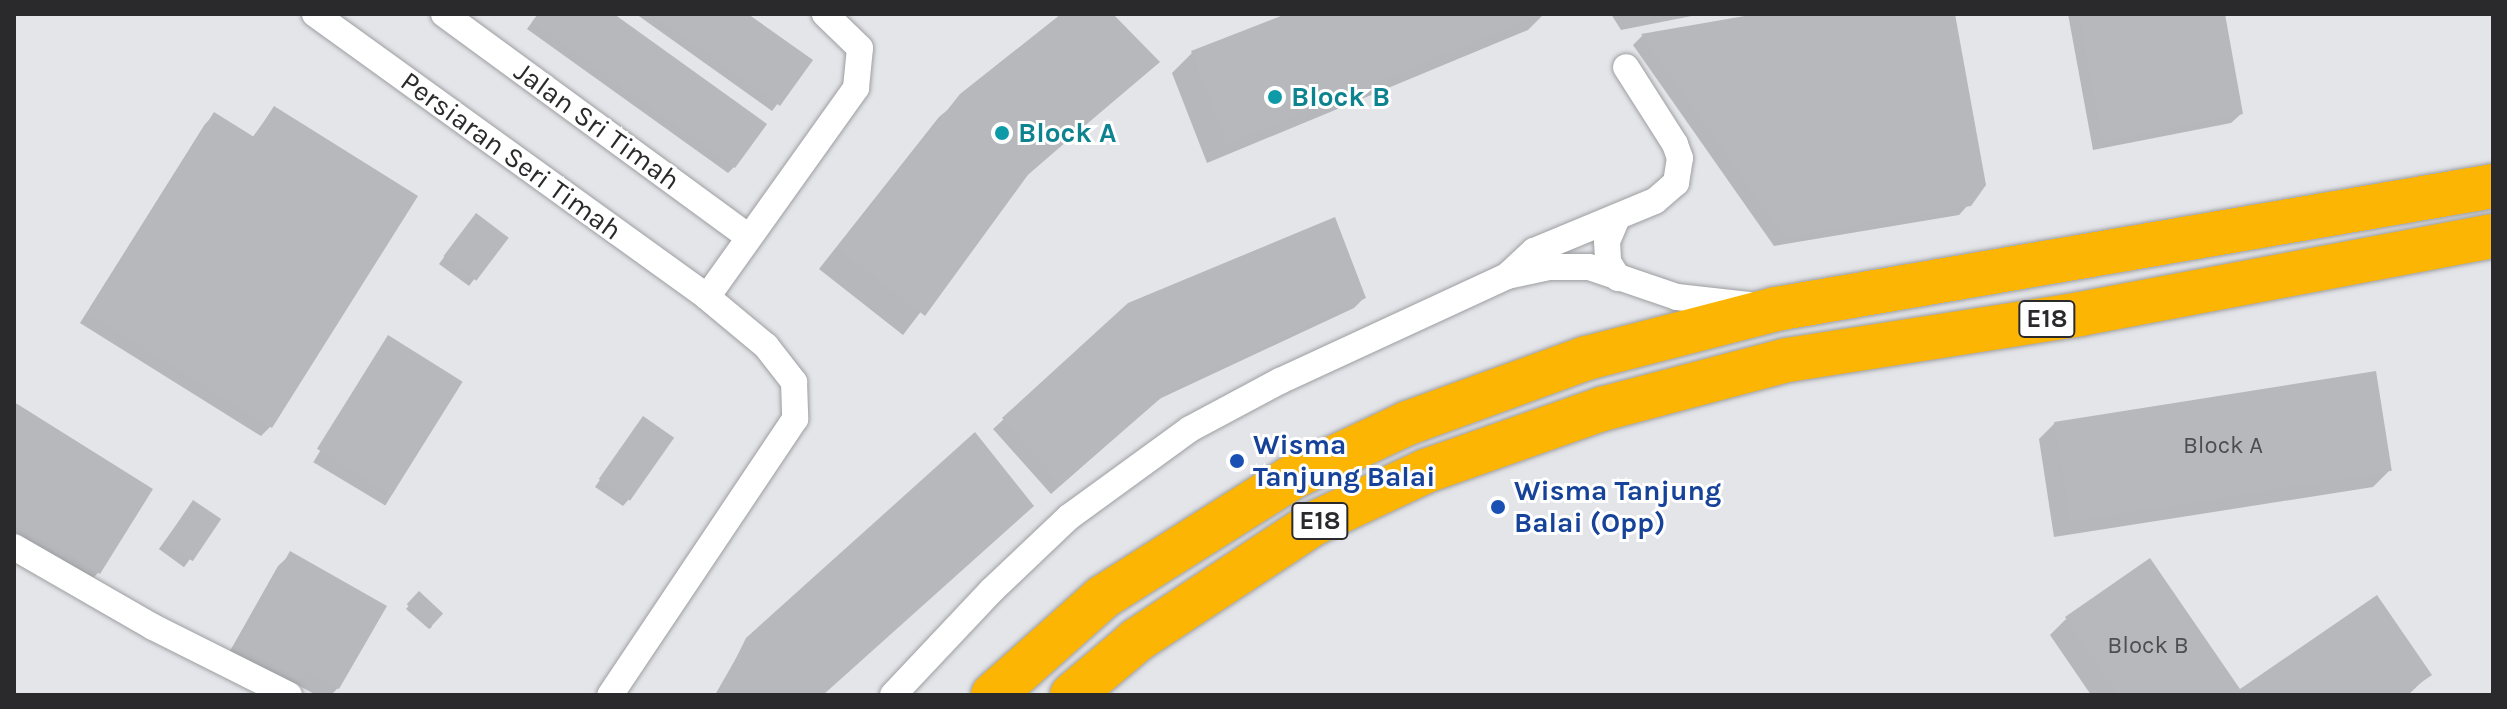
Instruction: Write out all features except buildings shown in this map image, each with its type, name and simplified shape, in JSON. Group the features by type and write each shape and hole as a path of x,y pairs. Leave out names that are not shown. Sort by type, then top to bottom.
{"highway":[{"name":"E18","path":"993,695 1103,597 1291,478 1408,423 1587,358 1776,309 2493,186"},
{"name":"E18","path":"1072,695 1137,640 1313,524 1426,471 1602,409 1787,360 2080,314 2493,236"}],"street":[{"name":"Persiaran Seri Timah","path":"315,14 707,297 766,346 794,382 795,419 610,695"},
{"path":"707,297 856,88 860,48 825,14"},
{"name":"Jalan Sri Timah","path":"462,19 749,237"},
{"path":"1507,276 1534,251 1655,201 1676,183 1680,158 1626,67"},
{"path":"1617,218 1607,241 1608,262 1618,278"},
{"path":"893,695 991,591 1069,517 1190,429 1280,381 1507,276 1549,267 1589,267 1677,297 1776,309"},
{"path":"14,547 153,627 289,695"}],"place":[{"name":"Block B","path":"1275,97"},
{"name":"Block A","path":"1002,133"},
{"name":"Wisma Tanjung Balai","path":"1237,461"},
{"name":"Wisma Tanjung Balai (Opp)","path":"1498,507"}]}
